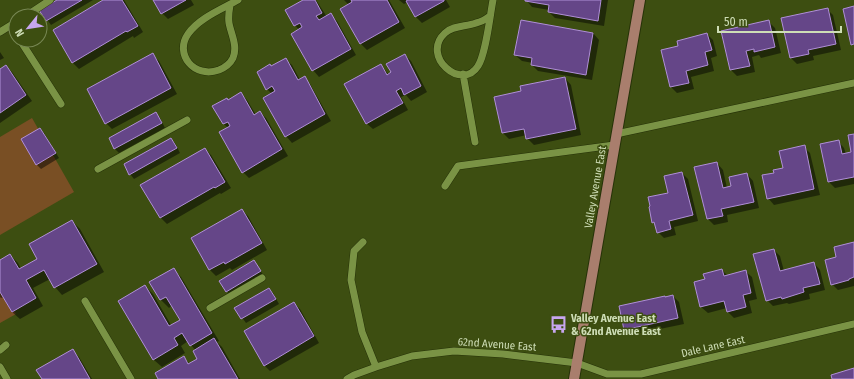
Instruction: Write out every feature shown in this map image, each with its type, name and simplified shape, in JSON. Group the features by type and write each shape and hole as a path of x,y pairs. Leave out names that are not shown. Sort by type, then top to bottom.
{"main road":[{"name":"Valley Avenue East","path":"574,379 640,0"}],"street":[{"path":"38,8 50,0"},
{"path":"230,4 229,23 234,45 232,59 225,67 217,71 207,72 197,70 191,66 185,55 184,49 186,38 192,29 200,23 230,4 238,0"},
{"path":"490,16 477,23 452,28 445,32 440,38 437,49 438,55 442,63 451,72 463,74 475,70 480,62 490,16 493,0"},
{"path":"25,48 61,104"},
{"path":"463,74 475,142"},
{"path":"616,134 854,83"},
{"path":"98,169 187,120"},
{"path":"445,186 458,166 614,145"},
{"path":"363,242 354,250 351,280 362,332 376,367"},
{"path":"210,308 262,278"},
{"path":"85,301 131,379"},
{"name":"Dale Lane East","path":"577,363 607,374 641,374 854,324"},
{"path":"0,350 6,345"},
{"name":"62nd Avenue East","path":"347,379 356,377 376,367 412,356 454,351 503,354 577,363"},
{"path":"0,366 7,379"}],"shaded area":[{"path":"32,118 74,192 0,235 0,137"},
{"path":"0,286 16,314 0,323"}],"building":[{"path":"57,0 82,0 48,20 48,8 43,8"},
{"path":"103,0 122,0 138,26 127,32 126,31 72,63 53,30"},
{"path":"153,0 186,0 161,14"},
{"path":"303,0 315,0 322,13 316,16 319,20 331,13 351,49 312,71 291,34 302,27 300,23 294,26 285,10"},
{"path":"351,0 387,0 399,22 360,44 340,9 352,2"},
{"path":"525,0 601,0 598,21 548,12 549,5"},
{"path":"406,1 444,1 415,17"},
{"path":"854,6 854,44 851,45 843,9"},
{"path":"828,8 836,44 808,50 809,54 790,58 781,18"},
{"path":"521,20 593,33 586,75 531,65 532,58 514,55"},
{"path":"769,20 775,47 754,52 754,49 746,51 750,66 730,70 721,31"},
{"path":"707,33 712,50 705,52 708,65 686,71 689,83 670,87 661,50 678,46 677,41"},
{"path":"153,53 171,88 105,124 87,89"},
{"path":"405,54 421,86 404,95 401,88 396,91 403,103 366,124 344,84 381,64 387,75 391,72 386,64"},
{"path":"286,58 298,80 305,76 325,114 285,137 263,98 275,91 272,86 266,90 257,72 270,64 271,66"},
{"path":"6,65 26,95 0,113 0,69"},
{"path":"565,77 576,129 526,139 524,129 502,133 494,97 521,91 520,86"},
{"path":"241,92 254,115 260,111 282,149 242,173 219,132 230,126 228,122 223,124 212,106 227,98 228,100"},
{"path":"156,112 162,123 114,149 109,138"},
{"path":"40,128 56,153 36,165 21,139"},
{"path":"854,134 854,177 828,182 820,144 839,140 842,154 851,152 848,135"},
{"path":"171,138 177,148 129,175 124,164"},
{"path":"805,145 814,189 767,199 762,175 774,173 773,170 783,168 779,151"},
{"path":"205,148 225,182 160,218 140,185"},
{"path":"717,162 723,188 731,186 729,177 747,173 754,202 721,209 723,216 707,219 694,167"},
{"path":"682,172 693,215 669,221 671,229 657,233 654,222 652,223 648,197 668,193 664,176"},
{"path":"242,209 262,243 225,264 224,262 209,270 191,238"},
{"path":"72,220 97,264 54,288 44,270 26,280 36,298 12,312 0,292 0,260 10,254 19,269 37,259 29,244"},
{"path":"854,242 854,277 831,285 825,260 836,257 834,247"},
{"path":"774,249 780,271 814,262 820,284 803,288 804,292 782,299 781,297 766,301 753,254"},
{"path":"254,260 261,271 226,292 219,281"},
{"path":"174,268 212,333 190,346 182,333 174,338 178,345 153,360 118,301 145,285 169,326 180,320 166,297 160,300 149,282"},
{"path":"722,269 724,276 746,270 751,293 743,295 746,307 727,312 724,301 700,307 694,282 705,279 703,274"},
{"path":"269,288 276,299 241,319 234,308"},
{"path":"673,295 678,318 624,330 619,306"},
{"path":"294,302 314,336 264,366 244,331"},
{"path":"214,338 238,379 158,379 155,373 184,356 188,364 197,359 193,351"},
{"path":"73,349 90,379 42,379 36,370"},
{"path":"854,368 854,379 832,379 831,375"}],"place":[{"name":"Valley Avenue East & 62nd Avenue East","path":"558,324"}]}
